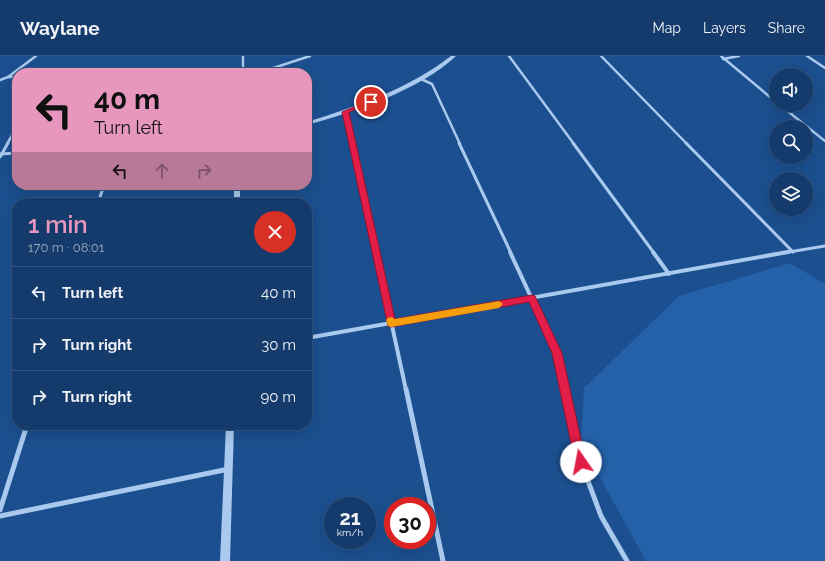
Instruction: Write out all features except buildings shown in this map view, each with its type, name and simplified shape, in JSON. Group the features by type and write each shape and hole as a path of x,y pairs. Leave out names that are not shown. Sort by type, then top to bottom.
{"street":[{"path":"20,68 36,56"},
{"path":"243,56 243,68"},
{"path":"273,68 310,56"},
{"path":"312,122 345,112 383,97 421,79 454,56"},
{"path":"509,56 669,274"},
{"path":"601,56 793,252"},
{"path":"722,58 739,56"},
{"path":"807,56 825,68"},
{"path":"722,58 769,96"},
{"path":"0,80 12,74"},
{"path":"421,79 432,84 557,353 581,462 601,516 627,561"},
{"path":"345,112 443,561"},
{"path":"789,112 825,141"},
{"path":"1,155 12,136"},
{"path":"1,155 12,154"},
{"path":"312,337 825,246"},
{"path":"0,510 25,430"},
{"path":"225,561 230,430"},
{"path":"0,516 229,469"}],"shaded area":[{"path":"790,263 825,284 825,561 646,561 581,443 584,388 679,296"}],"slow traffic":[{"path":"391,320 391,323 499,304"}],"route":[{"path":"371,102 345,112 391,323 532,298 557,353 581,462"}]}
